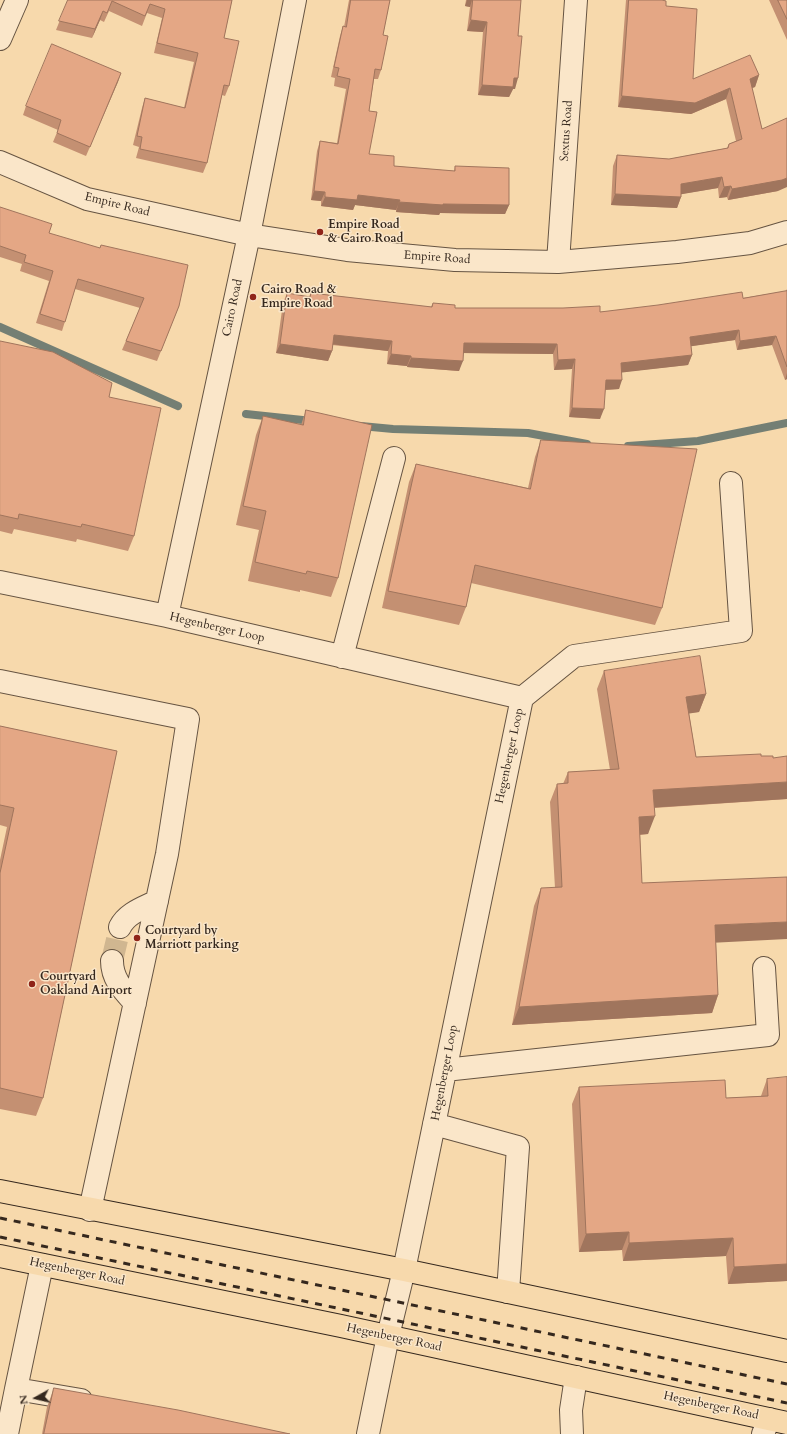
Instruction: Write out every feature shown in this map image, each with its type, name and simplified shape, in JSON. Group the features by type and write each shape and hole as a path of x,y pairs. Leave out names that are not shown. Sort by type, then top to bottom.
{"main road":[{"path":"0,1191 90,1210 404,1270 787,1351"},
{"name":"Hegenberger Road","path":"0,1256 388,1336 576,1377 773,1425"}],"street":[{"path":"0,38 17,0"},
{"name":"Cairo Road","path":"167,616 249,235 295,0"},
{"name":"Sextus Road","path":"558,262 576,0"},
{"name":"Empire Road","path":"0,162 87,199 249,235 347,250 454,260 558,262 677,252 750,243 787,232"},
{"path":"342,657 394,458"},
{"path":"522,698 574,656 741,631 731,483"},
{"name":"Hegenberger Loop","path":"0,582 167,616 522,698 404,1270 388,1336 368,1434"},
{"path":"0,681 188,720 167,854 90,1210"},
{"path":"120,927 124,920 136,911 157,901"},
{"path":"112,961 112,970 116,981 135,1003"},
{"path":"445,1070 768,1035 764,968"},
{"path":"434,1124 518,1147 508,1292"},
{"path":"5,1431 16,1389 42,1264"},
{"path":"572,1434 571,1410 576,1377"},
{"path":"16,1389 102,1404"}],"building":[{"path":"68,0 232,0 224,38 239,41 229,86 224,85 207,163 140,149 142,137 137,136 145,98 185,108 198,53 157,43 165,9 150,4 145,16 112,1 107,13 103,11 95,29 59,21"},
{"path":"351,0 390,0 383,35 388,36 381,70 375,69 369,111 377,112 369,154 394,156 394,166 455,171 455,166 509,168 509,205 443,205 399,202 400,200 358,195 357,200 325,197 325,192 314,191 320,141 338,144 350,79 337,76 339,68 334,67 343,26 346,27"},
{"path":"473,0 521,0 518,36 522,36 518,78 514,78 513,87 482,85 487,22 471,20"},
{"path":"629,0 662,0 666,1 666,6 697,9 693,79 750,55 759,75 750,79 762,129 787,118 787,178 732,189 731,186 724,187 722,177 681,184 681,197 615,194 617,155 669,159 728,148 729,144 742,139 730,88 695,103 622,96"},
{"path":"778,0 787,0 787,19"},
{"path":"52,44 121,73 90,147 57,133 61,120 26,106"},
{"path":"0,207 52,224 49,233 100,248 101,245 188,265 179,306 161,351 126,341 144,298 78,279 65,322 40,314 53,271 24,262 26,255 0,246"},
{"path":"787,291 787,367 776,336 740,341 739,330 690,337 692,355 621,363 622,380 606,380 604,409 572,408 575,359 558,360 557,344 464,343 463,361 411,358 411,356 391,354 392,341 334,335 332,351 280,344 287,293 310,297 311,293 432,307 433,303 455,305 455,308 563,308 600,306 600,312 742,292 743,298"},
{"path":"0,341 53,352 112,383 109,397 161,408 134,536 82,524 81,527 19,514 18,519 0,515"},
{"path":"306,410 372,425 338,578 307,571 306,574 255,562 266,511 243,506 263,416 303,425"},
{"path":"541,440 697,449 662,608 475,565 466,607 388,591 416,464 530,489"},
{"path":"700,656 706,694 686,697 696,757 761,754 761,756 773,756 773,758 787,756 787,782 653,790 655,816 639,817 642,883 787,877 787,922 715,925 718,995 519,1007 541,888 562,887 557,784 568,783 568,772 619,769 604,671"},
{"name":"Courtyard Oakland Airport","path":"0,726 117,751 43,1098 0,1088 0,873 14,808 0,805"},
{"path":"787,1077 787,1264 734,1267 733,1238 629,1243 629,1232 586,1234 579,1087 725,1080 726,1098 768,1096 767,1079"},
{"path":"54,1388 178,1410 290,1434 44,1434"}],"waterway":[{"path":"0,327 178,406"},
{"path":"246,414 312,421"},
{"path":"628,446 698,441 787,423"},
{"path":"361,426 393,429 528,433 587,444"}],"tunnel":[{"path":"112,961 120,927"}],"railway":[{"path":"0,1218 787,1384"},
{"path":"0,1237 787,1403"}],"place":[{"name":"Empire Road & Cairo Road","path":"320,232"},
{"name":"Cairo Road & Empire Road","path":"253,297"},
{"name":"Courtyard by Marriott parking","path":"137,938"},
{"name":"Courtyard Oakland Airport","path":"32,984"}]}
